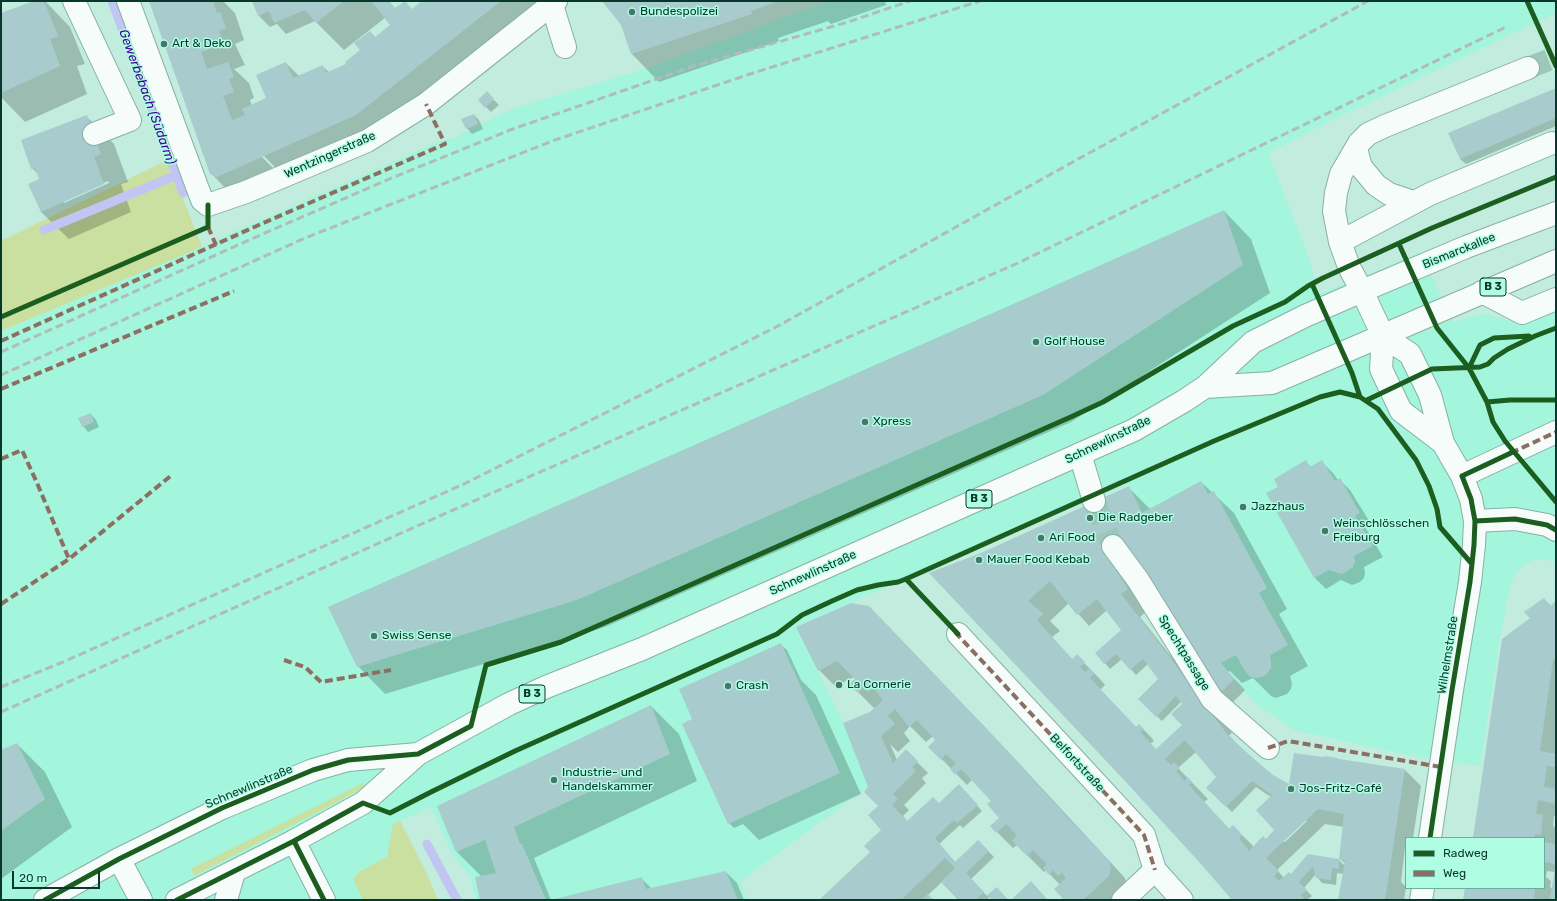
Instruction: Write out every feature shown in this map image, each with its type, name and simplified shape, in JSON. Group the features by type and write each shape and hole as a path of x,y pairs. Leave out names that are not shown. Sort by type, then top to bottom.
{"main road":[{"path":"74,1 130,120 94,134"},
{"name":"Wentzingerstraße","path":"128,1 202,200 208,205 246,192 367,141 426,104 554,3"},
{"path":"554,3 565,47"},
{"path":"1383,336 1349,267 1340,242 1334,211 1341,174 1359,143 1368,134 1528,68"},
{"path":"1340,242 1373,226 1413,202 1552,144"},
{"path":"1356,149 1361,168 1376,185 1389,194 1413,202"},
{"name":"Bismarckallee","path":"1362,291 1466,247 1556,212"},
{"name":"B 3","path":"1383,336 1556,261"},
{"name":"Schnewlinstraße","path":"177,900 294,841 363,803 418,754 509,704 642,649 1134,430 1206,387 1253,342 1362,291"},
{"path":"1482,292 1522,313 1556,299"},
{"name":"Schnewlinstraße","path":"1206,387 1272,384 1383,336"},
{"name":"Wilhelmstraße","path":"1383,336 1381,368 1401,411 1443,443"},
{"name":"Wilhelmstraße","path":"1383,336 1410,354 1430,395 1443,443 1462,476 1471,499 1475,521 1470,582 1430,837"},
{"path":"1462,476 1556,432"},
{"path":"1080,454 1094,501"},
{"path":"1475,521 1515,519 1547,525 1556,530"},
{"name":"Spechtpassage","path":"1113,546 1138,580 1212,699 1268,748"},
{"name":"Belfortstraße","path":"958,634 1144,835 1155,870 1182,900"},
{"name":"Schnewlinstraße","path":"45,900 119,859 222,808 313,770 348,760 418,754"},
{"path":"294,841 324,900"},
{"path":"119,859 141,900"},
{"path":"1123,900 1155,870"},
{"path":"226,900 234,872"},
{"path":"1421,900 1423,889"}],"shaded area":[{"path":"830,1 1556,1 1556,13 1334,119 1268,153 1311,263 1318,294 1356,280 1420,252 1454,323 1471,316 1485,314 1513,322 1530,320 1556,311 1556,564 1552,561 1535,559 1524,565 1514,576 1508,594 1500,638 1480,766 1408,755 1294,730 1255,703 1221,663 1128,484 796,626 843,723 868,787 740,881 747,900 476,900 470,876 453,855 431,807 393,824 387,857 359,872 353,879 363,900 1,900 1,331 212,243 222,237 438,142 455,137 512,109 644,69"},
{"path":"168,160 202,247 1,331 1,237 3,240"},
{"path":"363,783 365,786 341,800 194,876 191,869"},
{"path":"400,821 426,872 438,900 363,900 353,879 359,872 387,857 393,824"}],"building":[{"path":"34,1 44,1 58,36 50,39 60,66 1,93 1,13"},
{"path":"149,1 213,1 217,13 220,12 226,28 219,31 224,44 201,52 207,69 228,62 234,77 229,79 234,92 223,96 232,120 245,115 242,109 266,98 256,75 286,62 293,78 323,65 326,73 346,64 345,62 360,50 354,43 370,31 375,37 390,25 371,1 389,1 395,8 405,1 412,9 422,1 501,1 356,115 217,177 210,174"},
{"path":"252,1 344,1 316,23 305,10 274,23 269,11 258,16"},
{"path":"602,1 779,1 751,11 752,14 631,54 621,25"},
{"path":"1556,88 1556,118 1460,159 1448,133"},
{"path":"487,91 494,99 485,108 478,100"},
{"path":"474,114 478,124 466,129 461,119"},
{"path":"87,115 101,154 94,157 104,184 41,212 28,184 39,179 35,168 31,169 21,140"},
{"name":"Xpress","path":"1224,210 1243,265 1043,395 577,600 357,667 328,607"},
{"path":"91,413 94,422 82,427 78,418"},
{"name":"Weinschlösschen Freiburg","path":"1306,460 1310,467 1322,460 1335,481 1340,478 1360,513 1355,516 1373,546 1354,556 1355,561 1353,567 1341,574 1329,570 1314,578 1266,493 1278,487 1274,479"},
{"path":"1201,481 1208,494 1214,491 1267,588 1259,593 1288,645 1270,655 1271,668 1267,674 1262,677 1255,678 1249,676 1236,655 1221,663 1234,679 1217,696 1124,540 1104,551 1128,589 1121,594 1227,734 1252,758 1273,775 1289,784 1294,753 1325,756 1405,769 1385,900 1338,900 1345,861 1339,859 1339,869 1332,868 1331,880 1316,878 1313,866 1299,882 1307,890 1301,895 1304,899 1303,900 1232,900 1124,780 929,573 981,553 1129,486 1142,513","holes":["1050,581 1077,615 1097,599 1121,630 1095,653 1104,664 1116,654 1130,670 1143,659 1158,679 1138,699 1156,717 1176,696 1182,704 1171,714 1182,725 1156,749 1140,732 1144,729 1139,724 1136,727 1090,678 1094,674 1090,668 1085,672 1080,667 1085,662 1077,654 1072,659 1037,620 1044,614 1028,601","1185,740 1216,777 1206,788 1226,807 1252,781 1272,795 1256,810 1274,830 1266,839 1263,836 1249,851 1239,838 1242,835 1238,830 1233,825 1229,829 1189,785 1192,782 1188,777 1184,781 1176,771 1180,768 1174,762 1171,765 1165,759","1318,809 1344,814 1339,859 1308,854 1291,874 1289,872 1279,881 1274,876 1279,871 1266,858"]},
{"path":"1544,598 1550,606 1556,601 1556,658 1553,660 1540,751 1556,754 1556,767 1547,766 1544,787 1556,789 1556,804 1538,800 1536,814 1543,815 1541,835 1535,834 1534,837 1473,837 1502,639 1530,618 1524,612"},
{"path":"851,603 869,606 985,727 1109,861 1111,868 1109,876 1083,900 1064,900 1054,889 1066,878 1062,873 1058,876 1053,870 1049,875 1043,868 1047,864 1033,850 1027,856 1012,841 1017,835 1006,824 996,833 990,826 999,818 987,804 991,801 961,769 955,775 950,769 956,763 946,754 941,760 928,747 935,740 917,720 909,727 895,709 888,716 895,724 881,736 893,763 906,749 918,761 912,767 916,771 893,794 898,799 892,805 907,821 933,797 939,803 959,784 978,805 957,823 954,820 935,838 955,862 978,840 989,851 966,873 984,892 976,900 958,900 941,882 955,868 945,858 901,900 819,900 870,852 864,846 881,830 868,815 878,806 864,792 868,787 843,723 870,712 883,700 874,688 868,692 862,688 858,693 848,684 855,679 837,661 818,671 796,627"},
{"path":"781,643 840,773 728,824 682,724 692,719 679,689"},
{"name":"Industrie- und Handelskammer","path":"651,705 670,754 514,827 520,844 522,844 546,900 480,900 475,877 496,873 485,840 456,852 437,806"},
{"path":"17,743 45,799 1,831 1,750"},
{"path":"1545,842 1556,844 1556,864 1545,862"},
{"path":"1555,868 1556,869 1556,900 1550,899"},
{"path":"726,871 738,900 551,900 642,877 646,889"},
{"path":"1031,881 1048,900 1011,900"},
{"path":"997,887 1008,900 992,900 987,895"},
{"path":"1465,889 1535,889 1534,900 1463,900"},
{"path":"928,894 934,900 922,900"}],"waterway":[{"name":"Gewerbebach (Südarm)","path":"112,1 183,193"},
{"path":"44,230 177,175"},
{"path":"427,844 457,900"}],"tunnel":[{"path":"1528,68 1556,57"},
{"path":"1094,501 1113,546"}],"railway":[{"path":"1,352 249,240 394,177 510,130 694,66 848,22 910,1"},
{"path":"1,375 305,238 555,140 747,75 980,1"},
{"path":"1,687 63,662 466,483 778,326 1080,158 1368,1"},
{"path":"1,712 435,518 1018,263 1506,27"}],"marked path":[{"path":"1,341 261,224 445,144 426,104"},
{"path":"208,227 216,245"},
{"path":"1,389 234,291"},
{"path":"1511,453 1556,432"},
{"path":"1,459 22,450 69,559"},
{"path":"1,604 69,559 173,474"},
{"path":"955,632 1144,835 1155,870"},
{"path":"284,660 305,667 321,682 391,670"},
{"path":"1268,748 1288,741 1441,767"}],"cycle path":[{"path":"1527,1 1556,66"},
{"path":"45,900 119,859 222,808 313,770 348,760 418,754 471,726 486,665 561,642 1073,416 1103,402 1233,326 1285,302 1308,286 1323,278 1432,228 1556,177"},
{"path":"1,317 208,227 208,205"},
{"path":"1399,244 1437,328 1469,368 1487,402 1493,422 1505,441 1556,502"},
{"path":"1312,284 1352,373 1360,397"},
{"path":"1367,400 1432,369 1480,367 1488,364 1508,349 1556,328"},
{"path":"1469,368 1480,345 1494,338 1529,336"},
{"path":"177,900 294,841 363,803 390,813 515,751 777,634 802,615 832,601 857,590 906,579 1214,441 1320,397 1340,392 1360,397 1378,409 1416,460 1429,486 1437,509 1440,527 1472,564"},
{"path":"1487,402 1510,400 1556,400"},
{"path":"1430,837 1470,582 1474,545 1475,521 1471,499 1462,476 1513,452"},
{"path":"1475,521 1515,519 1547,525 1556,530"},
{"path":"906,579 958,634"},
{"path":"294,841 324,900"}],"place":[{"name":"Bundespolizei","path":"632,12"},
{"name":"Art & Deko","path":"164,44"},
{"name":"Golf House","path":"1036,342"},
{"name":"Xpress","path":"865,422"},
{"name":"Jazzhaus","path":"1243,507"},
{"name":"Die Radgeber","path":"1090,518"},
{"name":"Weinschlösschen Freiburg","path":"1325,531"},
{"name":"Ari Food","path":"1041,538"},
{"name":"Mauer Food Kebab","path":"979,560"},
{"name":"Swiss Sense","path":"374,636"},
{"name":"La Cornerie","path":"839,685"},
{"name":"Crash","path":"728,686"},
{"name":"Industrie- und Handelskammer","path":"554,780"},
{"name":"Jos-Fritz-Café","path":"1291,789"}]}
